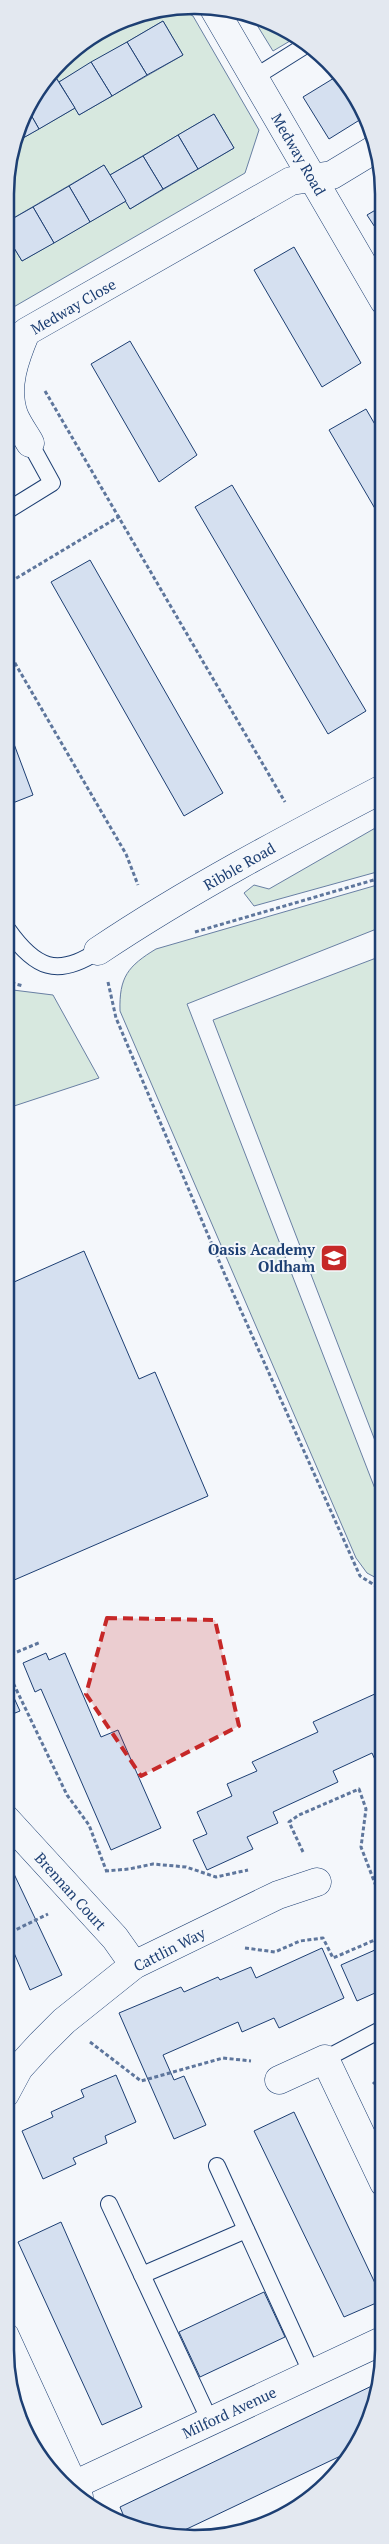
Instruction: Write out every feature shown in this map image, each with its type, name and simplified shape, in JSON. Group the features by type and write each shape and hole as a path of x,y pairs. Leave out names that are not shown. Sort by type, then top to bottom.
{"street":[{"name":"Medway Road","path":"218,15 375,286"},
{"name":"Medway Close","path":"14,359 26,332 291,181 332,175 370,152"},
{"name":"Medway Close","path":"14,415 30,443"},
{"name":"Ribble Road","path":"98,951 150,917 302,830 375,793"},
{"name":"Brennan Court","path":"14,1828 115,1938 134,1965"},
{"name":"Cattlin Way","path":"14,2077 19,2068 64,2021 134,1965 278,1895 316,1882"},
{"path":"279,2080 325,2059 375,2164"},
{"name":"Milford Avenue","path":"80,2489 210,2421 375,2344"},
{"path":"14,2356 72,2482"}],"lane":[{"path":"255,76 301,48"},
{"name":"Medway Close","path":"14,506 52,483 30,443"},
{"path":"14,937 29,955 44,964 62,967 81,962 98,951"},
{"path":"325,2059 375,2033"},
{"path":"217,2166 312,2374"},
{"path":"109,2204 210,2421"},
{"path":"142,2275 246,2230"}],"path":[{"path":"14,362 43,387 302,830"},
{"path":"14,580 120,516"},
{"path":"14,661 126,854 150,917"},
{"path":"190,934 375,880"},
{"path":"98,951 108,981 116,1018 225,1275 360,1576 375,1585"},
{"path":"14,1653 40,1642"},
{"path":"14,1685 66,1795 88,1825 106,1870"},
{"path":"316,1882 289,1822 299,1815 359,1789 366,1809 361,1847 375,1884"},
{"path":"99,1875 106,1870 129,1869 153,1864 186,1867 216,1877 254,1869 268,1876 278,1895"},
{"path":"14,1930 51,1913"},
{"path":"241,1946 249,1950 275,1952 300,1941 323,1938 333,1958 375,1940"},
{"path":"89,2041 141,2081 223,2058 249,2060 279,2080"}],"highlighted area":[{"path":"107,1618 215,1620 239,1726 141,1776 86,1694"}],"shaded area":[{"path":"189,14 193,16 259,130 245,173 14,307 14,248 22,261 126,201 130,209 234,148 214,114 110,175 104,165 14,218 15,171 22,138 75,108 79,115 183,55 163,21 59,82 56,78 75,59 94,44 115,32 136,23 159,17"},
{"path":"257,25 274,32 290,41 273,51"},
{"path":"375,828 375,872 254,906 244,893 254,885 269,889"},
{"path":"375,886 375,930 187,1004 375,1489 375,1577 367,1573 356,1558 120,1011 121,989 127,974 138,961 156,949"},
{"name":"Oasis Academy Oldham","path":"375,958 375,1441 213,1020"},
{"path":"14,990 53,995 99,1078 14,1106"}],"building":[{"path":"163,21 183,55 147,75 127,42"},
{"path":"127,42 147,75 112,96 91,62"},
{"path":"91,62 112,96 79,115 59,82"},
{"path":"56,78 75,108 39,129 32,116 44,94"},
{"path":"333,79 345,94 359,120 329,139 303,97"},
{"path":"214,114 234,148 198,169 178,135"},
{"path":"32,116 39,129 22,138"},
{"path":"178,135 198,169 163,189 143,156"},
{"path":"143,156 163,189 130,209 110,175"},
{"path":"104,165 126,201 90,222 69,186"},
{"path":"69,186 90,222 54,243 33,207"},
{"path":"33,207 54,243 22,261 14,248 14,218"},
{"path":"375,210 375,227 367,215"},
{"path":"294,247 361,363 322,387 254,270"},
{"path":"130,341 197,455 159,482 91,364"},
{"path":"366,409 375,424 375,509 329,430"},
{"path":"232,485 366,711 328,734 195,507"},
{"path":"90,560 223,793 184,816 51,582"},
{"path":"14,744 33,795 14,802"},
{"path":"84,1251 139,1379 155,1372 208,1496 14,1580 14,1282"},
{"path":"46,1653 49,1660 65,1653 101,1737 118,1730 161,1828 111,1850 41,1689 35,1692 23,1663"},
{"path":"375,1694 375,1760 372,1753 333,1771 338,1782 273,1812 278,1823 247,1837 253,1849 207,1870 193,1840 207,1834 197,1812 232,1796 227,1784 257,1771 252,1762 318,1732 313,1722"},
{"path":"14,1698 20,1711 14,1713"},
{"path":"14,1874 62,1975 30,1990 14,1953"},
{"path":"322,1948 344,1998 279,2028 274,2018 242,2032 238,2022 163,2055 174,2080 184,2076 206,2125 174,2139 119,2013 181,1987 184,1992 218,1977 220,1980 251,1967 256,1978"},
{"path":"375,1950 375,1993 357,2001 341,1965"},
{"path":"116,2075 136,2122 105,2136 107,2143 73,2158 76,2164 43,2179 22,2131 53,2117 51,2112 84,2097 81,2090"},
{"path":"294,2112 375,2283 375,2303 344,2317 254,2131"},
{"path":"61,2222 142,2407 102,2425 18,2242"},
{"path":"264,2292 285,2337 200,2377 179,2332"},
{"path":"372,2386 366,2408 357,2429 341,2456 185,2530 159,2527 136,2521 123,2515 120,2507"}],"place":[{"name":"Oasis Academy Oldham","path":"334,1258"}]}
